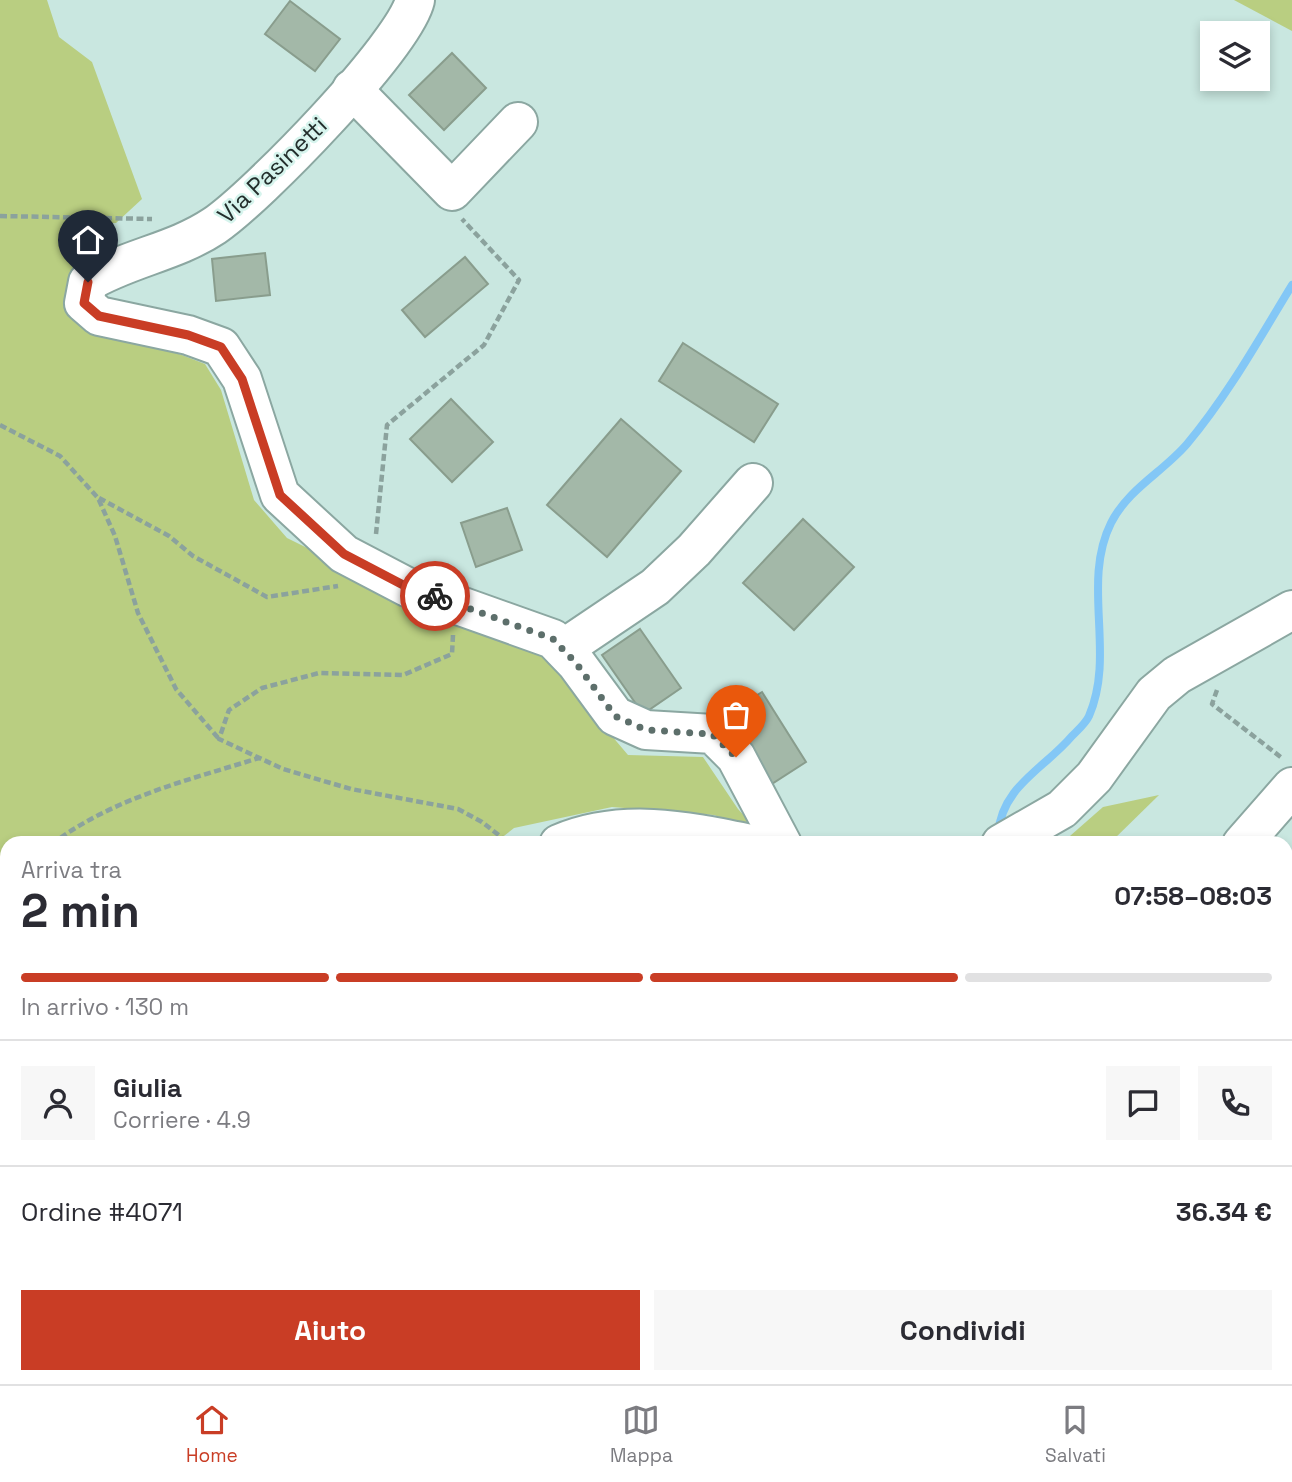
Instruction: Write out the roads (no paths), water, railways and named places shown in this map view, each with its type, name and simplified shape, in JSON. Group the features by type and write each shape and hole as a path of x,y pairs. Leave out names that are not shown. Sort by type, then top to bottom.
{"street":[{"name":"Via Pasinetti","path":"415,0 384,51 263,184 216,225 182,245 88,282 84,303 99,316 188,335 221,347 242,379 280,495 318,533 344,554 407,587 553,639 615,716 646,730 712,734 736,757 778,836"},
{"path":"352,89 452,191 518,122"},
{"path":"563,649 655,587 694,550 753,483"},
{"path":"1016,836 1062,809 1094,777 1154,694 1177,675 1292,610"},
{"path":"1249,836 1292,788"},
{"path":"592,836 624,828 678,830 709,836"}],"waterway":[{"path":"998,834 1001,817 1016,791 1061,748 1089,716 1100,668 1099,570 1111,523 1136,490 1178,454 1202,425 1292,285"}]}
